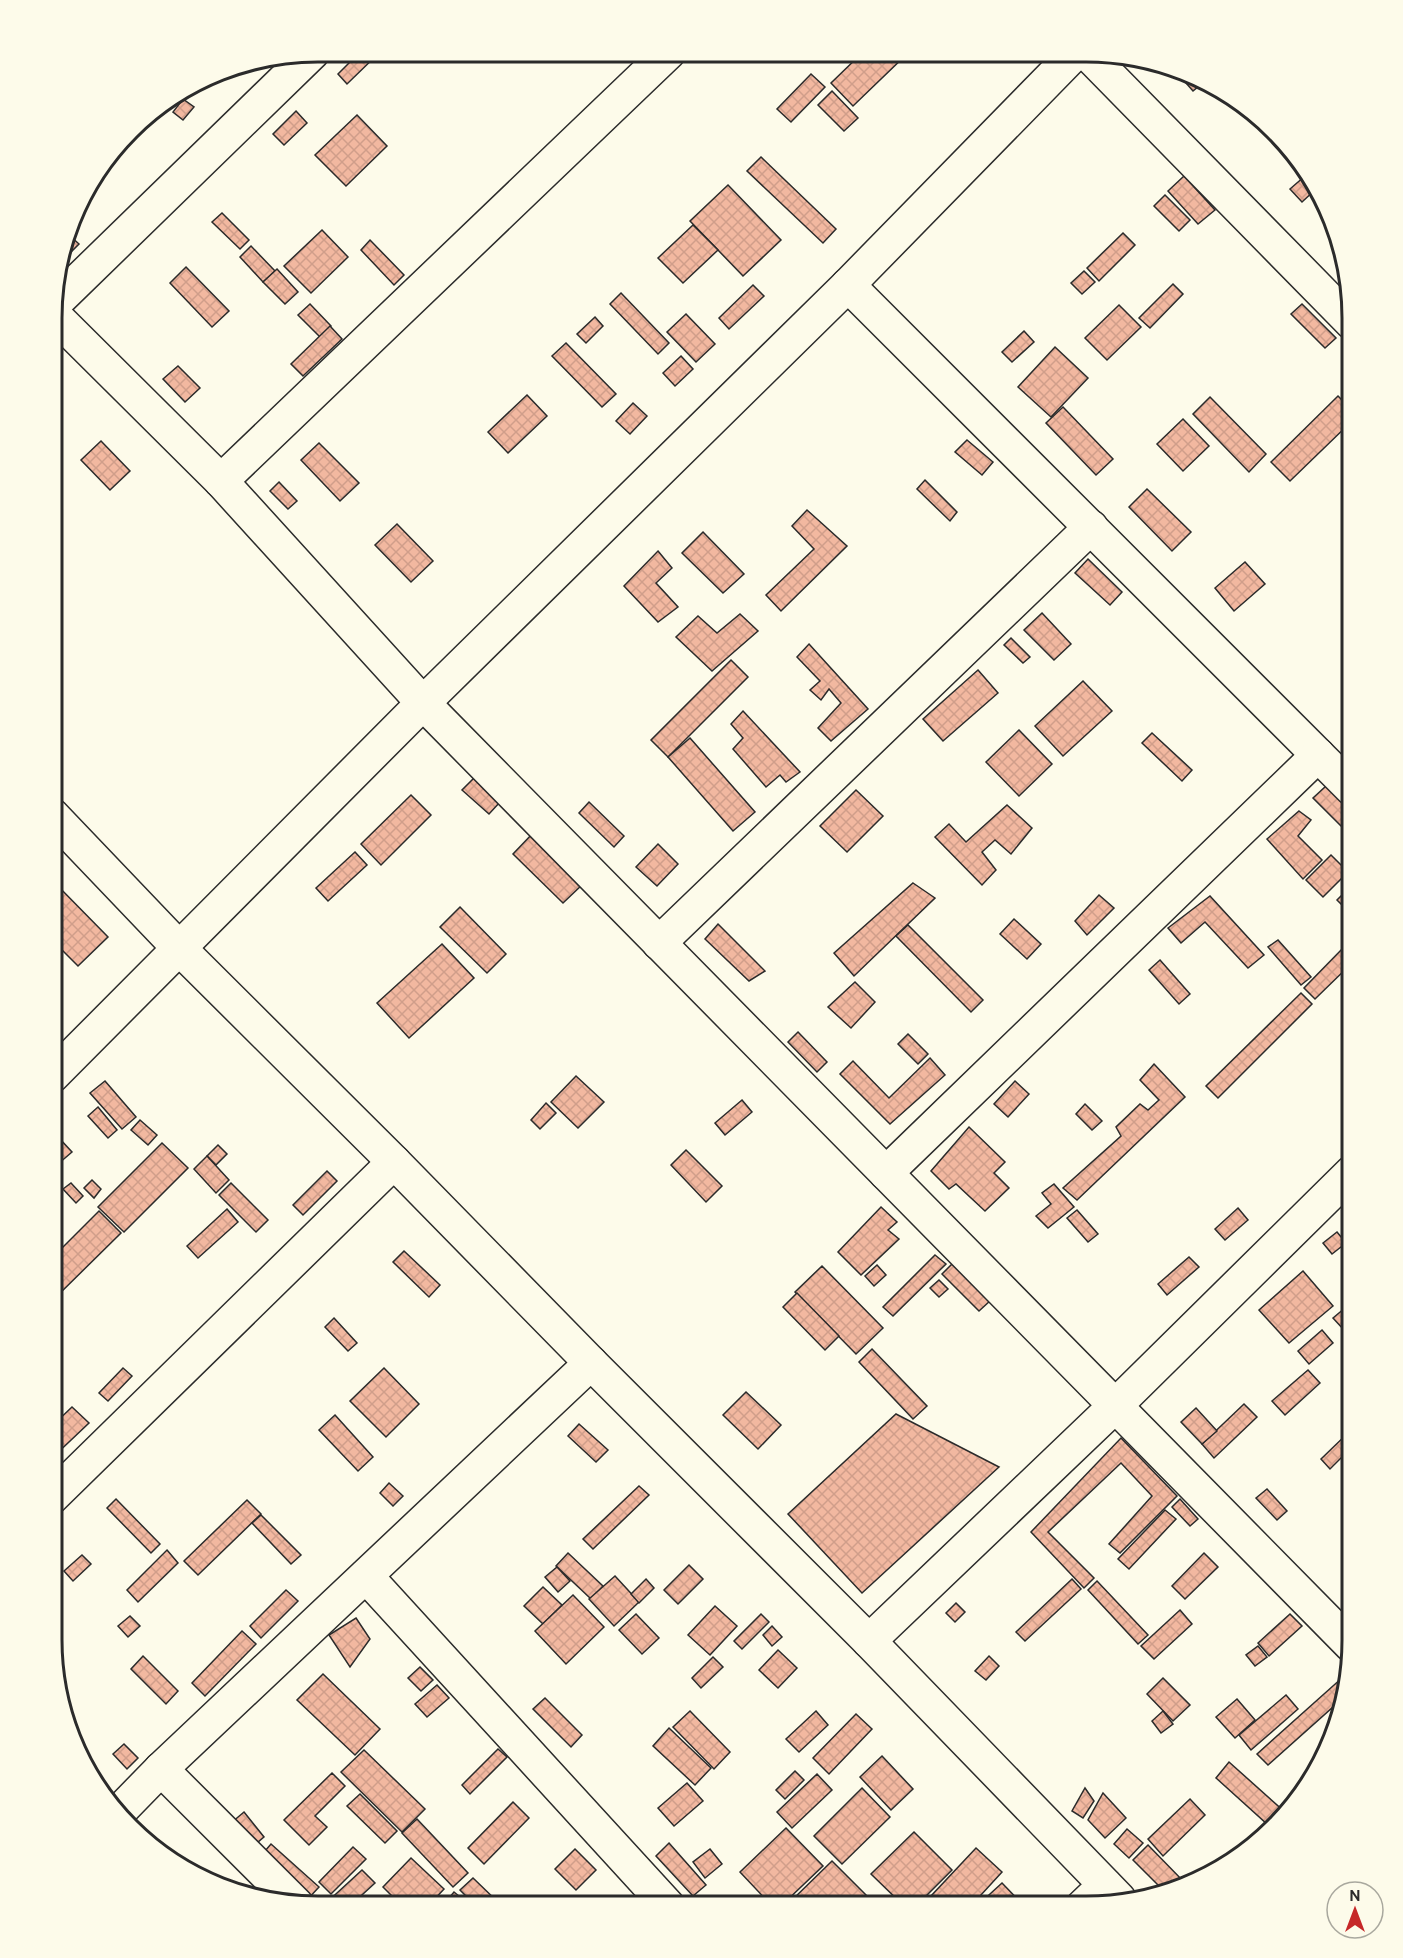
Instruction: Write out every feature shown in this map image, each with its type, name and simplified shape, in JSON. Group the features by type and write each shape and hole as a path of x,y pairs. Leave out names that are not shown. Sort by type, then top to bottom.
{"street":[{"path":"63,296 177,182 303,62"},
{"path":"221,481 659,62"},
{"path":"62,1066 423,703 848,285 1067,62"},
{"path":"1096,62 1342,312"},
{"path":"848,285 1342,779"},
{"path":"62,323 221,481 423,703 1342,1636"},
{"path":"659,943 1091,526"},
{"path":"886,1173 1318,755"},
{"path":"62,825 179,948 869,1641 1101,1896"},
{"path":"62,1487 394,1162"},
{"path":"869,1641 1342,1190"},
{"path":"124,1807 161,1769 591,1363"},
{"path":"366,1576 659,1896"},
{"path":"161,1769 286,1894"}],"building":[{"path":"350,62 370,62 347,84 338,74"},
{"path":"853,62 899,62 853,106 831,83"},
{"path":"811,74 825,87 791,122 777,109"},
{"path":"1185,82 1197,87 1193,91"},
{"path":"832,91 858,118 844,131 818,105"},
{"path":"184,99 194,107 183,120 173,112"},
{"path":"296,111 307,123 284,145 273,134"},
{"path":"357,115 387,146 346,186 315,155"},
{"path":"761,157 836,229 823,243 747,171"},
{"path":"1184,176 1215,210 1198,224 1168,191"},
{"path":"1301,180 1310,195 1302,202 1290,189"},
{"path":"728,185 781,240 743,276 690,221"},
{"path":"1165,195 1190,220 1179,231 1154,206"},
{"path":"222,213 249,240 240,249 212,222"},
{"path":"693,225 718,250 683,283 658,258"},
{"path":"322,230 348,257 311,293 284,266"},
{"path":"1123,233 1135,245 1099,281 1087,268"},
{"path":"74,239 79,244 69,254"},
{"path":"370,240 404,275 394,285 361,250"},
{"path":"251,246 275,271 263,282 240,257"},
{"path":"186,267 229,311 212,327 170,283"},
{"path":"277,269 298,292 285,304 263,282"},
{"path":"1084,271 1095,282 1082,294 1071,283"},
{"path":"1173,284 1183,294 1150,328 1139,318"},
{"path":"753,285 764,296 729,329 719,318"},
{"path":"621,293 669,343 658,354 610,304"},
{"path":"310,304 331,326 320,337 298,315"},
{"path":"1302,304 1336,338 1325,348 1291,314"},
{"path":"1119,305 1141,327 1107,360 1085,338"},
{"path":"686,314 715,344 696,362 667,332"},
{"path":"595,317 603,326 586,343 577,334"},
{"path":"330,326 342,339 303,376 291,364"},
{"path":"1024,331 1034,342 1012,362 1002,352"},
{"path":"566,343 616,394 602,407 552,356"},
{"path":"1055,347 1088,378 1051,417 1018,387"},
{"path":"681,356 693,369 675,386 663,373"},
{"path":"178,366 200,388 185,402 163,379"},
{"path":"527,395 547,416 508,453 488,432"},
{"path":"1338,396 1342,400 1342,431 1290,481 1271,462"},
{"path":"1210,397 1266,454 1249,472 1193,414"},
{"path":"633,403 647,416 630,434 616,421"},
{"path":"1063,407 1113,459 1096,475 1046,423"},
{"path":"1183,419 1209,446 1183,471 1157,444"},
{"path":"967,440 993,462 982,475 955,452"},
{"path":"101,441 130,471 110,490 81,460"},
{"path":"319,443 359,483 340,501 301,460"},
{"path":"925,480 957,512 950,521 917,489"},
{"path":"279,482 297,501 288,509 270,491"},
{"path":"1147,489 1191,532 1172,551 1129,507"},
{"path":"807,510 847,546 781,611 766,595 814,549 792,526"},
{"path":"397,524 433,561 411,582 375,545"},
{"path":"703,532 744,574 723,593 682,553"},
{"path":"658,551 672,568 656,583 678,607 658,622 624,586"},
{"path":"1088,559 1122,592 1110,605 1075,573"},
{"path":"1245,562 1265,584 1234,611 1215,588"},
{"path":"1042,613 1071,644 1054,660 1024,630"},
{"path":"740,614 758,631 712,671 676,637 698,616 717,633"},
{"path":"1011,638 1030,657 1023,663 1004,645"},
{"path":"809,644 868,709 831,741 818,728 841,703 829,689 821,700 810,690 820,681 797,657"},
{"path":"731,660 748,677 668,757 651,740"},
{"path":"978,670 998,693 943,741 923,719"},
{"path":"1083,681 1112,711 1063,756 1035,726"},
{"path":"743,711 800,772 786,782 780,775 766,787 733,749 743,738 731,724"},
{"path":"1019,730 1052,764 1019,796 986,762"},
{"path":"1152,733 1192,770 1182,781 1142,743"},
{"path":"690,738 755,812 733,831 668,757"},
{"path":"474,778 500,802 489,814 462,790"},
{"path":"1326,786 1342,802 1342,827 1313,798"},
{"path":"856,790 883,816 847,852 820,826"},
{"path":"411,795 431,815 381,865 361,844"},
{"path":"589,802 624,836 614,847 579,813"},
{"path":"1007,805 1032,828 1011,854 995,840 982,852 996,870 982,885 935,837 949,824 966,842"},
{"path":"1299,811 1311,820 1298,836 1322,860 1303,879 1267,839"},
{"path":"533,833 584,883 563,903 513,854"},
{"path":"658,844 678,864 657,886 636,867"},
{"path":"355,852 367,865 328,901 316,888"},
{"path":"1331,855 1342,866 1342,878 1323,897 1306,880"},
{"path":"913,883 935,898 854,976 834,953"},
{"path":"62,890 108,937 78,966 62,950"},
{"path":"1099,895 1114,908 1087,935 1075,921"},
{"path":"1342,895 1342,905 1337,900"},
{"path":"1210,896 1264,955 1248,968 1205,922 1181,943 1168,928"},
{"path":"460,907 506,954 487,973 440,927"},
{"path":"1014,919 1041,944 1027,959 1000,934"},
{"path":"718,924 765,971 749,981 705,939"},
{"path":"908,925 983,1000 971,1012 896,936"},
{"path":"1278,940 1311,977 1301,985 1268,947"},
{"path":"442,944 474,978 409,1038 377,1003"},
{"path":"1342,949 1342,973 1315,999 1304,988"},
{"path":"1160,960 1190,994 1179,1004 1149,970"},
{"path":"855,982 875,1002 851,1028 828,1007"},
{"path":"1301,993 1312,1004 1218,1098 1206,1086"},
{"path":"798,1032 827,1062 817,1072 788,1042"},
{"path":"908,1034 928,1054 918,1064 898,1044"},
{"path":"930,1058 945,1075 890,1124 840,1074 853,1061 889,1098"},
{"path":"1154,1064 1185,1097 1077,1200 1063,1188 1121,1136 1116,1127 1140,1104 1148,1110 1159,1100 1140,1080"},
{"path":"576,1076 604,1102 578,1128 551,1102"},
{"path":"105,1081 136,1117 122,1129 90,1093"},
{"path":"1015,1081 1029,1094 1008,1117 994,1104"},
{"path":"742,1100 752,1112 725,1135 715,1123"},
{"path":"546,1103 556,1113 540,1129 531,1120"},
{"path":"1085,1104 1102,1121 1092,1130 1076,1114"},
{"path":"98,1107 117,1130 108,1138 88,1116"},
{"path":"140,1120 157,1135 148,1145 131,1130"},
{"path":"969,1127 1005,1162 994,1173 1009,1188 985,1211 956,1184 949,1189 931,1171"},
{"path":"62,1141 72,1152 62,1161"},
{"path":"162,1143 188,1168 124,1232 98,1207"},
{"path":"218,1145 227,1154 216,1165 207,1156"},
{"path":"686,1150 722,1186 706,1202 671,1165"},
{"path":"207,1156 229,1180 216,1193 194,1169"},
{"path":"327,1171 337,1181 303,1215 293,1205"},
{"path":"92,1180 101,1189 94,1198 84,1188"},
{"path":"71,1183 83,1196 76,1203 63,1189"},
{"path":"231,1183 268,1220 256,1232 219,1195"},
{"path":"1054,1184 1074,1207 1048,1228 1036,1216 1051,1204 1042,1193"},
{"path":"881,1207 897,1222 888,1230 899,1239 861,1275 838,1252"},
{"path":"1238,1208 1248,1220 1225,1240 1215,1229"},
{"path":"227,1209 238,1222 198,1258 187,1246"},
{"path":"1077,1210 1098,1234 1088,1242 1067,1218"},
{"path":"99,1211 121,1233 62,1291 62,1248"},
{"path":"1337,1232 1342,1238 1342,1246 1332,1254 1323,1243"},
{"path":"404,1251 440,1285 429,1297 393,1262"},
{"path":"935,1255 946,1264 893,1316 883,1307"},
{"path":"1189,1257 1199,1267 1167,1295 1158,1284"},
{"path":"953,1263 991,1300 979,1311 942,1274"},
{"path":"877,1265 886,1275 874,1286 865,1276"},
{"path":"822,1266 883,1328 856,1354 795,1292"},
{"path":"1303,1271 1333,1306 1289,1343 1259,1310"},
{"path":"939,1280 948,1289 939,1297 930,1288"},
{"path":"797,1293 839,1336 825,1350 783,1307"},
{"path":"1342,1310 1342,1328 1333,1318"},
{"path":"334,1318 357,1343 348,1351 325,1327"},
{"path":"1322,1330 1333,1343 1309,1364 1298,1351"},
{"path":"872,1349 927,1406 913,1419 859,1362"},
{"path":"123,1368 132,1376 108,1401 99,1393"},
{"path":"384,1368 419,1404 386,1437 350,1401"},
{"path":"1308,1370 1320,1383 1285,1415 1272,1401"},
{"path":"746,1392 781,1425 758,1449 723,1415"},
{"path":"1244,1404 1257,1417 1214,1458 1202,1444"},
{"path":"72,1407 89,1423 62,1449 62,1417"},
{"path":"1196,1408 1217,1431 1202,1444 1181,1422"},
{"path":"896,1414 999,1467 862,1593 788,1514"},
{"path":"335,1415 373,1457 358,1471 319,1430"},
{"path":"579,1424 608,1450 596,1462 568,1436"},
{"path":"1121,1438 1177,1496 1120,1553 1109,1544 1152,1496 1121,1463 1048,1532 1094,1578 1084,1588 1031,1532"},
{"path":"1342,1439 1342,1457 1330,1469 1321,1459"},
{"path":"389,1483 403,1496 393,1506 380,1493"},
{"path":"639,1486 649,1495 593,1549 583,1539"},
{"path":"1267,1489 1287,1511 1277,1520 1256,1498"},
{"path":"116,1499 160,1544 151,1553 107,1508"},
{"path":"1180,1499 1198,1519 1190,1526 1172,1507"},
{"path":"247,1500 261,1514 198,1575 184,1561"},
{"path":"1165,1510 1176,1519 1129,1569 1118,1559"},
{"path":"261,1515 301,1555 291,1564 252,1523"},
{"path":"167,1550 178,1563 138,1602 127,1590"},
{"path":"568,1553 603,1586 591,1599 556,1566"},
{"path":"1204,1553 1218,1567 1185,1599 1172,1586"},
{"path":"82,1555 91,1564 73,1581 64,1571"},
{"path":"689,1565 703,1579 678,1604 664,1590"},
{"path":"557,1567 570,1581 558,1592 545,1577"},
{"path":"615,1576 639,1602 614,1626 589,1599"},
{"path":"646,1579 654,1588 639,1603 631,1594"},
{"path":"1072,1579 1081,1589 1025,1641 1016,1632"},
{"path":"1097,1581 1148,1635 1138,1644 1088,1590"},
{"path":"543,1587 562,1605 543,1624 524,1606"},
{"path":"286,1590 298,1601 261,1638 250,1626"},
{"path":"573,1595 604,1627 566,1664 535,1631"},
{"path":"956,1603 965,1612 955,1622 946,1613"},
{"path":"715,1606 737,1626 710,1655 688,1635"},
{"path":"1180,1610 1192,1624 1154,1659 1141,1646"},
{"path":"636,1614 659,1638 642,1654 619,1630"},
{"path":"761,1614 769,1622 742,1649 734,1641"},
{"path":"1290,1614 1302,1626 1269,1656 1258,1643"},
{"path":"130,1616 140,1626 128,1637 118,1626"},
{"path":"356,1618 370,1639 350,1667 329,1635"},
{"path":"772,1626 782,1637 772,1646 763,1635"},
{"path":"242,1631 256,1644 205,1696 192,1683"},
{"path":"1258,1646 1267,1657 1255,1666 1246,1655"},
{"path":"778,1650 797,1668 778,1688 759,1670"},
{"path":"143,1656 178,1691 166,1704 131,1669"},
{"path":"989,1656 999,1666 986,1680 975,1671"},
{"path":"713,1657 723,1667 701,1688 692,1678"},
{"path":"420,1667 433,1680 421,1691 408,1678"},
{"path":"323,1674 380,1729 355,1755 297,1700"},
{"path":"1163,1678 1190,1705 1173,1721 1147,1694"},
{"path":"1338,1681 1333,1707 1268,1765 1257,1754"},
{"path":"437,1685 449,1698 427,1717 415,1704"},
{"path":"1286,1695 1298,1709 1251,1750 1239,1735"},
{"path":"545,1698 582,1735 571,1747 533,1709"},
{"path":"1237,1699 1255,1720 1235,1738 1216,1717"},
{"path":"690,1711 730,1752 714,1769 673,1727"},
{"path":"816,1711 828,1725 799,1752 786,1739"},
{"path":"1163,1711 1173,1724 1161,1733 1152,1721"},
{"path":"856,1714 872,1729 829,1774 813,1758"},
{"path":"669,1728 711,1768 695,1785 653,1746"},
{"path":"124,1744 138,1758 127,1769 113,1754"},
{"path":"498,1749 507,1757 470,1794 462,1785"},
{"path":"364,1750 425,1809 402,1832 341,1772"},
{"path":"882,1756 913,1789 891,1810 860,1777"},
{"path":"1229,1762 1280,1807 1266,1823 1216,1778"},
{"path":"795,1771 804,1780 785,1799 776,1790"},
{"path":"332,1773 345,1786 315,1816 327,1827 309,1845 284,1820"},
{"path":"817,1774 832,1790 792,1828 777,1812"},
{"path":"687,1783 703,1801 674,1826 658,1808"},
{"path":"862,1788 890,1817 842,1864 814,1836"},
{"path":"1085,1788 1094,1801 1083,1818 1072,1811"},
{"path":"1103,1793 1126,1818 1105,1838 1088,1820"},
{"path":"360,1794 397,1831 385,1843 347,1806"},
{"path":"1190,1799 1205,1815 1163,1856 1148,1839"},
{"path":"513,1802 529,1818 484,1864 468,1848"},
{"path":"244,1812 264,1837 251,1848 231,1823"},
{"path":"417,1819 468,1873 453,1887 402,1833"},
{"path":"786,1828 823,1866 792,1896 763,1896 740,1872"},
{"path":"1127,1829 1143,1843 1129,1858 1114,1844"},
{"path":"914,1832 952,1870 926,1896 894,1896 871,1874"},
{"path":"669,1843 706,1885 693,1896 656,1856"},
{"path":"271,1844 319,1887 311,1896 300,1896 259,1858"},
{"path":"1148,1845 1180,1878 1159,1886 1133,1860"},
{"path":"353,1847 366,1859 331,1894 319,1882"},
{"path":"976,1848 1002,1872 980,1896 931,1896"},
{"path":"575,1849 596,1870 576,1890 555,1869"},
{"path":"710,1849 722,1864 705,1878 693,1862"},
{"path":"411,1858 444,1889 437,1896 392,1896 383,1887"},
{"path":"832,1861 867,1896 796,1896"},
{"path":"362,1870 375,1883 361,1896 334,1896"},
{"path":"473,1878 492,1896 466,1896 460,1890"},
{"path":"1002,1883 1014,1896 988,1896"}]}
